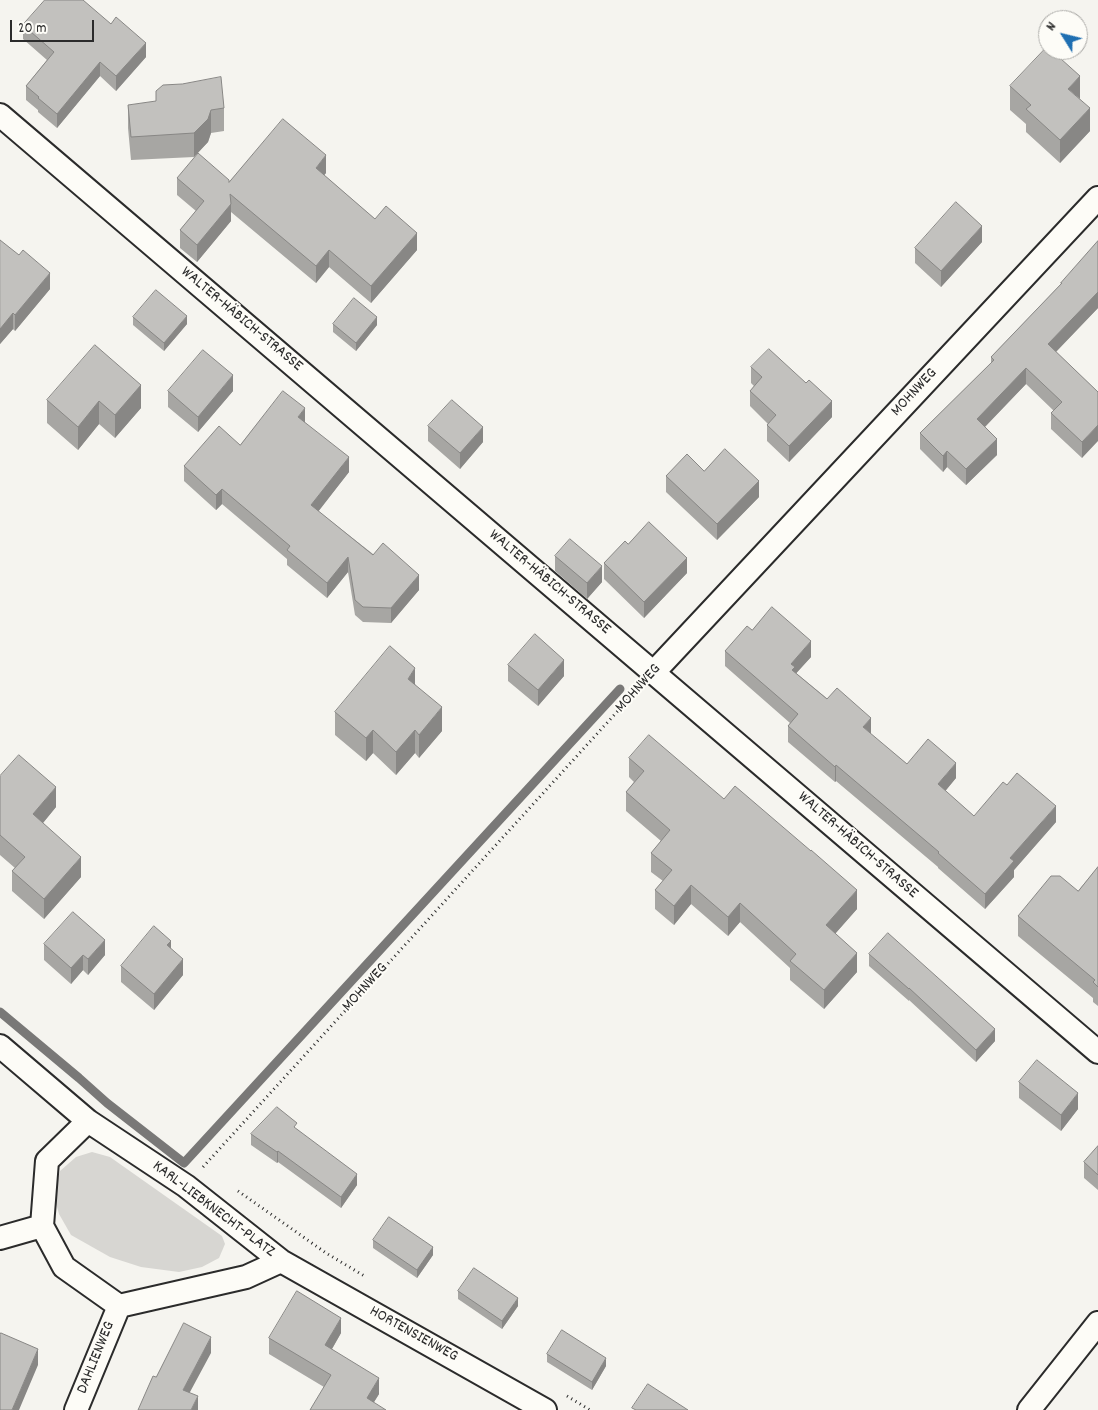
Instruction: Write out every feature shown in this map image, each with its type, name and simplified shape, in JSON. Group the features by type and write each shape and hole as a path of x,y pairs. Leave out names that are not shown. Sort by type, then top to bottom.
{"street":[{"name":"WALTER-HÄBICH-STRASSE","path":"0,115 1098,1052"},
{"name":"MOHNWEG","path":"654,672 1098,198"},
{"name":"KARL-LIEBKNECHT-PLATZ","path":"0,1046 88,1121 186,1186 281,1261 246,1277 119,1306"},
{"path":"88,1121 47,1161 42,1226 64,1267 119,1306"},
{"path":"0,1238 42,1226"},
{"name":"HORTENSIENWEG","path":"281,1261 545,1410"},
{"name":"DAHLIENWEG","path":"76,1410 119,1306"},
{"path":"1030,1410 1098,1323"}],"path":[{"name":"MOHNWEG","path":"186,1186 654,672"},
{"path":"203,1166 209,1171"},
{"path":"231,1187 326,1253 368,1278"},
{"path":"564,1395 590,1410"}],"shaded area":[{"path":"92,1152 110,1157 222,1236 225,1244 219,1258 202,1267 179,1272 141,1267 110,1257 71,1235 59,1214 54,1196 60,1171 76,1157"}],"building":[{"path":"45,0 83,0 111,24 116,17 146,43 116,76 100,62 57,114 26,86 54,52 23,25"},
{"path":"1038,56 1038,60 1062,60 1080,76 1068,89 1090,108 1060,140 1026,109 1031,105 1010,86"},
{"path":"221,77 224,108 211,110 208,119 194,133 131,137 128,105 156,101 156,91 163,85 182,84"},
{"path":"283,119 326,155 316,168 375,219 386,206 417,233 371,286 329,250 316,266 230,194 231,204 197,245 180,230 204,201 177,178 198,153 229,182"},
{"path":"956,202 982,226 941,271 915,248"},
{"path":"0,240 19,255 23,250 50,273 15,315 13,313 0,329"},
{"path":"1098,241 1098,292 1048,344 1098,392 1098,425 1082,442 1051,413 1062,402 1026,368 977,419 997,439 966,469 947,451 943,456 920,433 994,360 991,357 1062,283"},
{"path":"156,290 187,316 164,343 133,317"},
{"path":"354,298 377,317 356,343 333,324"},
{"path":"95,345 141,385 115,415 99,401 78,427 47,400"},
{"path":"769,349 806,383 809,380 832,401 789,446 767,425 776,415 750,391 762,377 751,367"},
{"path":"203,350 233,375 198,417 168,391"},
{"path":"283,391 305,408 298,417 349,457 311,505 373,555 383,543 419,575 391,608 363,607 355,600 348,557 327,583 287,550 290,546 222,489 216,495 184,466 219,426 240,445"},
{"path":"452,400 483,427 460,453 428,426"},
{"path":"725,449 759,481 717,524 666,476 687,454 704,471"},
{"path":"649,522 687,558 644,602 604,563 625,541 628,544"},
{"path":"570,539 602,566 587,583 555,556"},
{"path":"772,607 811,641 791,664 795,667 792,670 827,699 837,688 871,718 863,727 907,764 928,739 956,763 938,784 974,816 1003,782 1007,785 1017,773 1056,806 1010,858 1014,861 985,894 939,852 788,726 798,714 725,651 747,626 752,630"},
{"path":"535,634 564,660 538,690 508,665"},
{"path":"390,646 415,668 408,679 442,707 419,735 415,730 396,752 373,730 366,738 335,712"},
{"path":"649,735 724,799 735,786 857,890 826,925 857,953 824,990 790,961 796,954 740,903 728,917 691,885 674,906 655,890 672,870 651,853 670,830 626,792 644,771 629,758"},
{"path":"19,755 56,787 33,814 81,857 44,899 12,871 25,857 0,835 0,776"},
{"path":"1098,867 1098,987 1093,982 1095,980 1018,916 1051,876 1060,876 1078,891"},
{"path":"73,912 105,940 88,959 83,955 71,968 44,944"},
{"path":"154,926 171,941 167,945 183,959 154,994 121,966"},
{"path":"888,933 995,1029 976,1050 869,954"},
{"path":"1037,1060 1078,1093 1061,1115 1019,1082"},
{"path":"277,1107 297,1123 294,1127 357,1174 341,1197 278,1151 251,1134"},
{"path":"1098,1146 1098,1175 1084,1162"},
{"path":"389,1217 433,1247 417,1270 373,1240"},
{"path":"474,1268 518,1298 502,1321 458,1291"},
{"path":"297,1291 341,1318 325,1345 379,1378 367,1398 386,1410 310,1410 331,1375 269,1338"},
{"path":"184,1323 211,1337 183,1390 198,1396 191,1410 138,1410 153,1376 156,1377"},
{"path":"562,1330 606,1358 592,1382 547,1354"},
{"path":"1,1333 38,1349 12,1410 0,1410"},
{"path":"648,1384 688,1410 636,1410 632,1408"}],"waterway":[{"path":"0,1012 107,1103 184,1163 620,689"}]}
